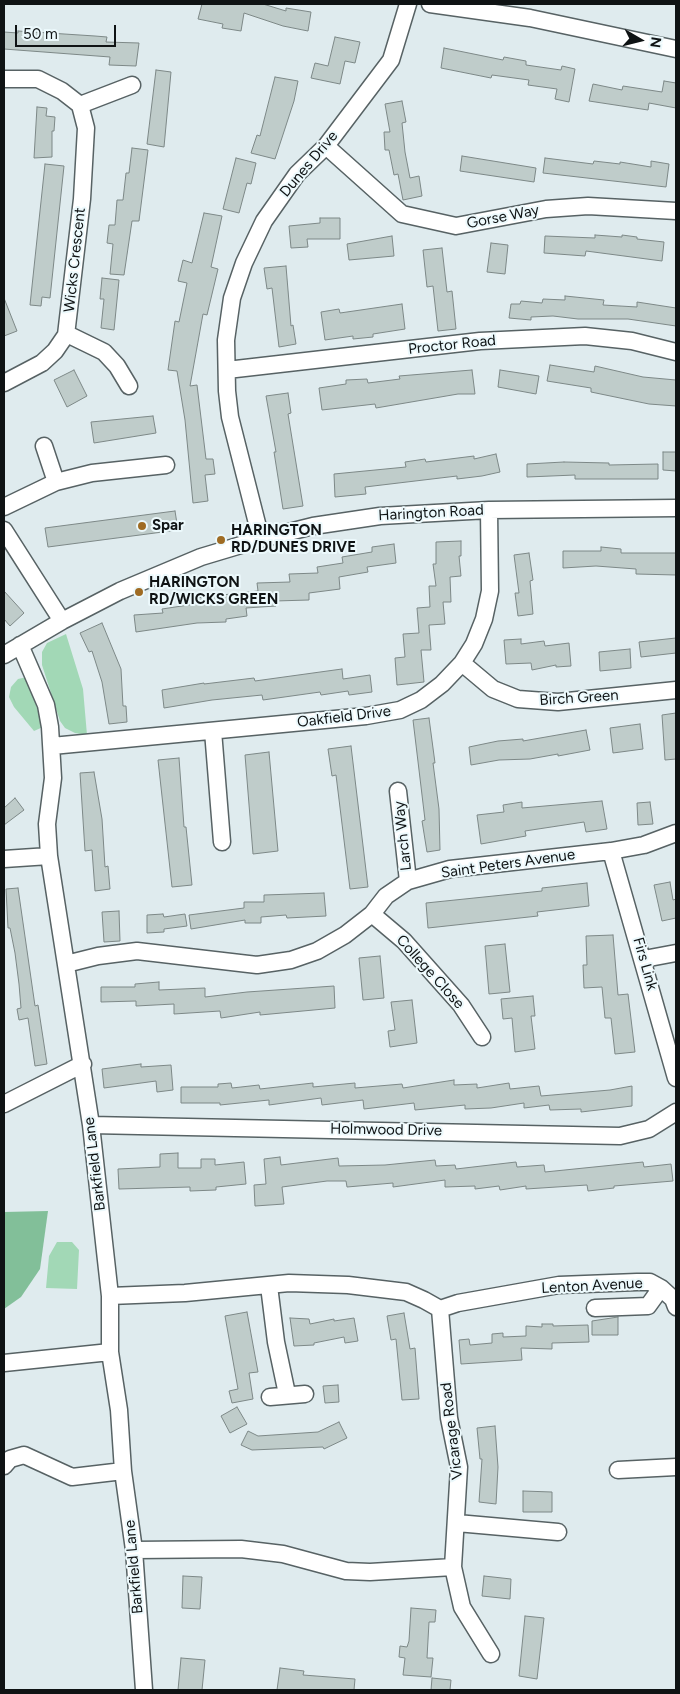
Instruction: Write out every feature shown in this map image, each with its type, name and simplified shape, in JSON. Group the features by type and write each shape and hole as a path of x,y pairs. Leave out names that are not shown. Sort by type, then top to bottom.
{"street":[{"name":"Dunes Drive","path":"261,539 230,417 227,370 228,320 232,298 244,263 264,221 297,174 326,146 391,60 408,4"},
{"path":"430,4 530,18 676,49"},
{"path":"4,79 38,79 62,91 80,105 132,85"},
{"name":"Wicks Crescent","path":"4,383 42,363 55,351 67,334 82,199 86,128 80,105"},
{"name":"Gorse Way","path":"326,146 402,214 456,226 546,209 588,206 676,211"},
{"path":"67,334 104,352 117,366 129,386"},
{"name":"Proctor Road","path":"227,370 509,339 585,336 632,341 676,352"},
{"path":"44,446 56,482"},
{"path":"4,507 56,482 92,473 166,465"},
{"name":"Harington Road","path":"4,655 62,621 120,591 201,558 261,539 313,526 380,516 489,510 676,508"},
{"name":"Oakfield Drive","path":"52,746 366,716 400,710 420,700 442,684 462,663 474,644 484,619 490,591 489,510"},
{"path":"4,530 62,621"},
{"name":"Barkfield Lane","path":"20,645 46,705 52,746 53,778 47,824 49,856 83,1064 91,1125 110,1296 110,1352 119,1410 123,1471 134,1550 144,1690"},
{"name":"Birch Green","path":"462,663 494,689 518,699 558,702 676,690"},
{"path":"213,731 222,842"},
{"name":"Larch Way","path":"398,791 408,881"},
{"name":"Saint Peters Avenue","path":"66,964 98,956 137,951 258,965 291,960 317,951 345,934 372,914 386,896 408,881 450,869 611,851 644,845 676,832"},
{"name":"Firs Link","path":"611,851 644,959 676,1078"},
{"path":"4,859 49,856"},
{"name":"College Close","path":"372,914 404,941 461,1005 482,1037"},
{"path":"644,959 676,953"},
{"path":"4,1104 83,1064"},
{"name":"Holmwood Drive","path":"91,1125 620,1136 648,1129 676,1112"},
{"name":"Lenton Avenue","path":"440,1309 458,1302 560,1285 637,1282 650,1282 661,1288 673,1299 676,1307"},
{"path":"110,1296 185,1294 289,1283 348,1285 406,1292 440,1309"},
{"path":"269,1286 276,1342 287,1394"},
{"path":"595,1308 648,1306 661,1288"},
{"name":"Vicarage Road","path":"440,1309 449,1418 459,1467 453,1567 462,1607 490,1654"},
{"path":"4,1363 110,1352"},
{"path":"270,1398 287,1394 306,1394"},
{"path":"4,1466 10,1459 24,1455 72,1477 123,1471"},
{"path":"618,1470 676,1467"},
{"path":"457,1523 558,1532"},
{"path":"134,1550 242,1549 283,1554 346,1570 370,1572 453,1567"}],"green space":[{"path":"66,634 83,689 87,735 75,733 65,728 60,721 42,665 42,652 47,643"},
{"path":"27,677 43,727 34,731 14,707 9,697 11,687 18,679"},
{"path":"48,1211 40,1269 21,1297 4,1309 4,1212"},
{"path":"57,1242 72,1242 79,1250 77,1289 46,1288 49,1256"}],"building":[{"path":"202,4 263,4 286,11 286,8 311,12 308,31 283,26 244,13 241,31 222,28 223,24 198,19"},
{"path":"18,31 107,37 106,42 139,43 136,66 109,65 110,57 4,49 4,32 18,33"},
{"path":"335,37 360,42 355,63 345,61 340,84 311,78 315,63 328,66"},
{"path":"444,48 503,60 504,57 526,61 526,65 561,70 562,66 575,69 569,102 555,99 557,89 528,85 529,80 492,75 491,78 441,68"},
{"path":"156,70 171,72 164,147 147,144"},
{"path":"275,77 298,81 294,101 275,159 251,153 257,135 260,136"},
{"path":"664,81 676,83 676,108 649,103 648,110 589,101 593,84 622,90 623,86 662,92"},
{"path":"402,101 406,122 402,123 405,152 410,178 419,176 422,196 403,200 398,174 394,175 389,150 385,150 384,132 390,132 385,104"},
{"path":"37,107 47,108 46,116 55,117 54,131 52,131 52,157 34,158"},
{"path":"132,148 148,150 139,221 132,221 124,275 110,274 113,244 107,243 109,225 115,225 117,200 123,200 126,173 129,173"},
{"path":"462,156 536,168 534,182 460,171"},
{"path":"236,158 256,163 251,184 247,183 239,213 223,209"},
{"path":"545,158 593,164 594,161 620,164 620,162 651,167 651,161 669,164 666,187 543,173"},
{"path":"45,164 64,166 50,298 42,297 41,306 30,305"},
{"path":"204,213 222,216 211,267 218,269 207,315 203,314 190,386 197,385 206,459 213,459 215,474 205,475 208,501 193,503 185,420 177,371 168,370 175,321 179,322 187,283 178,281 183,260 192,263"},
{"path":"320,218 340,218 340,239 307,239 308,247 291,248 289,226 320,223"},
{"path":"595,235 622,237 622,235 664,242 662,261 586,251 585,256 544,253 545,236 595,238"},
{"path":"392,236 394,256 349,260 347,244"},
{"path":"491,243 508,245 505,274 487,272"},
{"path":"442,248 447,292 452,291 456,329 438,331 433,286 427,287 423,250"},
{"path":"286,266 291,326 293,325 296,344 279,347 272,288 267,289 264,268"},
{"path":"102,278 119,280 114,330 101,328 104,299 100,299"},
{"path":"565,296 604,300 603,305 637,307 637,302 676,308 676,326 628,319 578,319 553,316 531,317 531,320 509,318 511,304 520,304 521,301 542,303 543,299 565,300"},
{"path":"4,298 17,331 4,336"},
{"path":"402,304 405,329 373,334 373,337 353,339 353,336 325,340 321,312 339,309 340,313"},
{"path":"550,365 594,372 595,366 643,377 676,380 676,406 649,404 591,392 591,388 547,381"},
{"path":"74,370 87,396 67,407 54,380"},
{"path":"472,370 475,394 458,394 376,408 375,404 322,410 319,388 346,384 346,380 367,379 368,383 400,379 399,376"},
{"path":"500,370 539,376 536,394 498,387"},
{"path":"288,393 291,413 288,414 303,506 283,509 274,452 276,452 266,396"},
{"path":"153,416 156,433 94,443 91,422"},
{"path":"663,452 676,452 676,471 663,470"},
{"path":"496,454 500,472 457,479 457,476 365,487 366,494 335,497 334,474 406,467 405,462 425,459 426,462 474,456 474,459"},
{"path":"564,462 609,463 609,465 658,464 658,479 575,479 575,475 527,477 527,464"},
{"path":"175,511 178,530 48,547 45,528"},
{"path":"461,541 461,556 459,556 461,576 450,577 451,602 443,602 445,624 429,625 431,650 421,650 424,682 397,685 395,658 405,657 403,634 419,633 417,608 430,607 429,586 436,586 433,564 436,564 436,542"},
{"path":"394,544 396,563 367,567 368,572 339,577 340,589 309,593 309,600 275,601 276,606 246,608 247,616 226,619 226,622 197,623 136,632 134,615 163,613 162,609 195,604 195,598 258,591 257,583 290,582 289,574 318,573 317,567 343,563 342,557 372,552 372,547"},
{"path":"601,547 621,549 621,553 676,553 676,575 636,574 636,569 596,566 563,568 563,551 601,551"},
{"path":"529,553 533,580 530,581 533,614 518,616 515,593 519,593 514,555"},
{"path":"4,591 24,613 10,626 4,619"},
{"path":"102,623 121,669 123,706 126,706 127,722 109,724 102,682 92,651 89,652 80,633"},
{"path":"676,638 676,653 641,657 639,642"},
{"path":"521,639 521,644 544,641 545,646 569,643 571,666 556,667 556,665 532,670 531,663 506,664 504,640"},
{"path":"630,649 631,668 600,671 599,652"},
{"path":"342,669 343,679 370,675 372,692 349,695 348,691 321,695 320,692 263,700 262,695 212,700 164,708 162,690 204,683 254,678 255,681"},
{"path":"676,713 676,759 665,760 662,715"},
{"path":"429,718 439,809 440,850 427,852 422,821 425,820 413,720"},
{"path":"640,724 643,749 613,753 610,728"},
{"path":"586,730 590,750 558,756 558,754 530,759 499,760 471,765 469,747 498,741 523,739 523,741"},
{"path":"351,746 368,887 350,889 336,775 332,776 328,749"},
{"path":"269,752 278,851 253,854 245,755"},
{"path":"179,758 184,827 186,827 192,885 172,887 158,760"},
{"path":"94,772 102,819 105,867 108,866 110,889 95,891 92,850 85,851 80,773"},
{"path":"15,798 24,810 4,825 4,808"},
{"path":"602,801 607,829 586,832 584,822 525,831 526,836 481,844 477,815 504,812 503,805 522,802 522,808"},
{"path":"650,802 653,824 638,825 637,803"},
{"path":"670,882 673,900 676,899 676,918 662,921 654,885"},
{"path":"587,883 589,906 537,912 538,916 428,928 426,903 542,891 542,888"},
{"path":"18,888 35,1006 38,1005 47,1064 35,1066 28,1018 19,1020 17,1009 21,1008 19,984 15,953 10,928 8,928 6,889"},
{"path":"324,893 326,916 287,918 286,915 261,917 261,923 245,923 245,920 191,929 189,915 244,908 244,902 264,902 264,895"},
{"path":"119,911 120,941 104,942 102,912"},
{"path":"163,914 164,917 185,914 187,926 164,929 164,932 147,933 147,915"},
{"path":"613,935 618,995 628,994 635,1052 615,1054 611,1018 605,1018 602,987 584,988 583,965 587,965 586,936"},
{"path":"505,944 510,992 489,994 485,946"},
{"path":"380,956 384,998 363,1000 359,958"},
{"path":"159,982 159,990 205,988 205,997 334,986 335,1008 260,1015 260,1012 221,1018 220,1011 174,1014 174,1004 136,1006 136,1001 101,1002 101,987 135,987 135,984"},
{"path":"533,996 535,1016 531,1016 535,1049 515,1052 512,1018 503,1019 501,999"},
{"path":"412,1000 417,1043 390,1047 388,1031 395,1030 391,1002"},
{"path":"141,1064 141,1067 171,1065 173,1090 157,1092 156,1081 104,1088 102,1069"},
{"path":"454,1080 454,1085 477,1084 477,1088 509,1083 510,1089 539,1086 541,1096 610,1090 632,1086 632,1106 581,1112 581,1109 550,1110 549,1105 524,1108 524,1103 491,1108 465,1109 465,1105 415,1110 414,1103 364,1109 363,1100 322,1105 321,1098 269,1105 269,1100 220,1105 220,1103 181,1103 181,1087 218,1087 218,1084 231,1083 232,1088 259,1085 260,1089 313,1083 313,1087 355,1083 355,1088 402,1084 403,1088"},
{"path":"178,1153 178,1168 201,1168 201,1159 215,1159 215,1165 244,1162 246,1184 216,1187 216,1190 190,1191 190,1187 119,1189 118,1169 160,1167 160,1154"},
{"path":"280,1157 281,1165 338,1158 339,1166 385,1165 435,1160 436,1166 455,1165 456,1169 516,1162 517,1167 544,1165 545,1172 643,1162 644,1167 671,1164 673,1181 614,1186 614,1188 588,1191 587,1185 526,1189 526,1186 500,1190 499,1186 475,1189 475,1186 445,1187 445,1180 393,1187 393,1183 347,1187 346,1181 327,1181 282,1187 284,1204 255,1206 254,1185 266,1184 264,1159"},
{"path":"247,1312 258,1372 249,1373 253,1399 232,1403 229,1391 238,1389 225,1316"},
{"path":"404,1313 410,1349 415,1348 419,1399 402,1400 396,1339 391,1340 387,1316"},
{"path":"618,1317 618,1335 592,1335 592,1321"},
{"path":"290,1318 309,1319 310,1324 334,1319 334,1321 354,1318 358,1341 345,1343 344,1337 314,1343 314,1345 294,1346"},
{"path":"542,1324 553,1324 553,1326 588,1325 589,1342 552,1343 552,1349 521,1348 522,1360 461,1364 459,1340 469,1339 470,1345 492,1343 492,1334 503,1333 503,1337 526,1336 526,1326 542,1327"},
{"path":"338,1385 339,1402 325,1403 323,1386"},
{"path":"237,1407 247,1424 230,1433 221,1416"},
{"path":"339,1422 347,1438 324,1449 323,1447 252,1450 241,1445 248,1431 258,1436 318,1432"},
{"path":"495,1426 498,1467 496,1504 479,1502 482,1459 480,1459 477,1428"},
{"path":"523,1491 552,1492 552,1512 523,1512"},
{"path":"183,1576 202,1577 200,1609 182,1608"},
{"path":"484,1576 511,1579 510,1599 482,1596"},
{"path":"411,1608 436,1610 435,1622 429,1622 427,1658 433,1658 431,1677 403,1675 405,1658 399,1657 400,1646 407,1647 409,1641"},
{"path":"525,1616 544,1618 537,1679 519,1676"},
{"path":"181,1658 205,1660 202,1690 178,1690"},
{"path":"280,1668 304,1671 303,1675 355,1679 354,1690 277,1690"},
{"path":"432,1678 451,1680 450,1690 431,1690"}],"place":[{"name":"Spar","path":"142,526"},
{"name":"HARINGTON RD/DUNES DRIVE","path":"221,540"},
{"name":"HARINGTON RD/WICKS GREEN","path":"139,592"}]}
